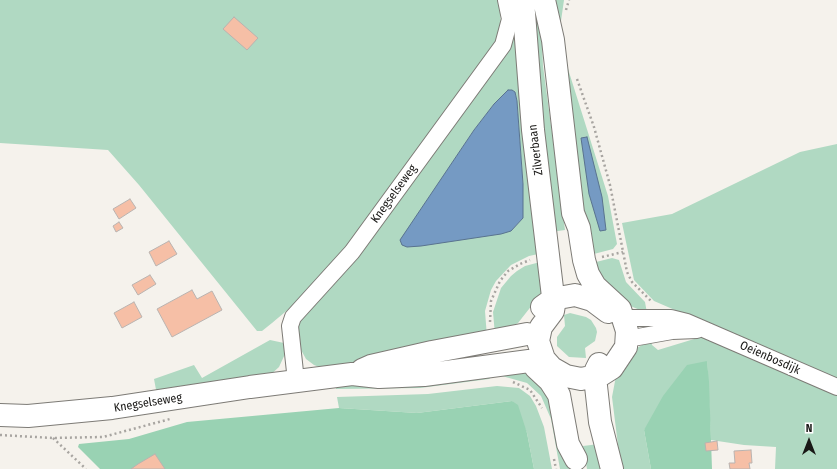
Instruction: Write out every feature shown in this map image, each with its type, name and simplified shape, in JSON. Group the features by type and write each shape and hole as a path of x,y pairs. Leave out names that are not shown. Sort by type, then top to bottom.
{"main road":[{"path":"544,0 553,40 561,122 573,213 571,229 578,279 621,325 615,330 615,340 608,354 598,364 600,375 603,440 611,463"},
{"name":"Zilverbaan","path":"512,2 533,130 553,299"},
{"path":"538,360 528,351 527,334 533,318 538,310 553,299 590,291"},
{"path":"553,299 553,311 545,320 539,332 540,351 537,369 558,379 581,380 600,375"},
{"name":"Knegselseweg","path":"352,374 371,366 432,352 527,334"},
{"name":"Knegselseweg","path":"0,415 28,416 112,408 352,374 379,377 424,375 538,360"},
{"path":"558,379 578,443 577,464"}],"street":[{"name":"Knegselseweg","path":"296,381 290,326 293,318 352,252 503,45 510,19 512,2"},
{"name":"Oeienbosdijk","path":"621,325 671,318 687,322 837,387"},
{"name":"Oeienbosdijk","path":"621,325 672,331 704,329"}],"path":[{"path":"566,11 569,0"},
{"path":"577,77 594,127 610,185 627,272 632,282 646,299"},
{"path":"505,382 512,382 530,390 538,400 543,412"},
{"path":"54,438 86,469"},
{"path":"554,455 556,469"}],"green space":[{"path":"0,0 499,0 501,25 495,50 355,239 309,292 262,331 257,331 139,185 108,150 0,143"},
{"path":"540,0 543,66 565,230 551,232 529,5"},
{"path":"549,0 564,0 560,28 563,53 608,196 617,244 613,249 590,255"},
{"path":"514,24 543,253 529,256 511,265 496,281 491,290 485,311 487,337 372,361 322,368 314,365 306,359 300,348 297,325 303,314 382,223 499,64 506,52","holes":["508,90 515,92 517,101 523,184 523,218 511,231 410,226 474,130 494,104"]},
{"path":"837,144 837,380 654,301 634,280 622,223 672,214 800,152"},
{"path":"612,258 619,260 626,282 645,302 647,313 628,305 605,284 592,263"},
{"path":"544,261 544,287 540,295 518,323 495,335 493,312 501,288 517,271 525,266"},
{"path":"570,313 586,317 591,320 596,328 597,332 595,341 585,348 586,358 569,357 557,346 557,337 565,326 564,315"},
{"path":"704,336 837,395 837,469 775,469 776,447 744,445 711,440 707,361 644,430 651,469 621,469 612,397 616,376 635,349 651,340 652,345 658,350"},
{"path":"270,340 284,343 285,354 279,367 267,378 157,395 154,379 194,365 202,378"},
{"path":"707,361 712,469 651,469 644,430 663,396 687,365"},
{"path":"521,372 527,373 545,387 563,439 569,469 560,469 551,419 541,396 527,383 502,376"},
{"path":"493,376 489,379 420,388 336,389 334,383"},
{"path":"497,386 519,388 530,396 536,406 544,427 552,469 534,469 527,433 512,401 417,413 339,408 337,397 428,394"},
{"path":"512,401 518,405 527,433 534,469 100,469 78,447 79,444 129,439 187,422 339,408 417,413"},
{"path":"599,444 603,469 587,469 583,446"}],"water":[{"path":"508,90 515,92 517,101 523,184 523,218 511,231 501,234 421,246 407,247 402,245 400,240 474,130 494,104"},
{"path":"587,137 602,197 606,230 600,231 589,194 581,138"}],"building":[{"path":"234,17 258,38 247,50 223,29"},
{"path":"130,199 136,208 119,219 113,209"},
{"path":"119,222 123,228 116,232 113,226"},
{"path":"169,241 177,254 156,266 149,252"},
{"path":"150,275 156,284 138,295 132,285"},
{"path":"192,290 197,299 212,291 222,310 172,337 157,309"},
{"path":"134,302 142,317 122,328 114,313"},
{"path":"717,441 718,450 706,451 705,443"},
{"path":"751,450 752,463 749,463 750,469 730,469 729,463 735,463 734,451"},
{"path":"155,454 165,469 131,469 138,464"}]}
